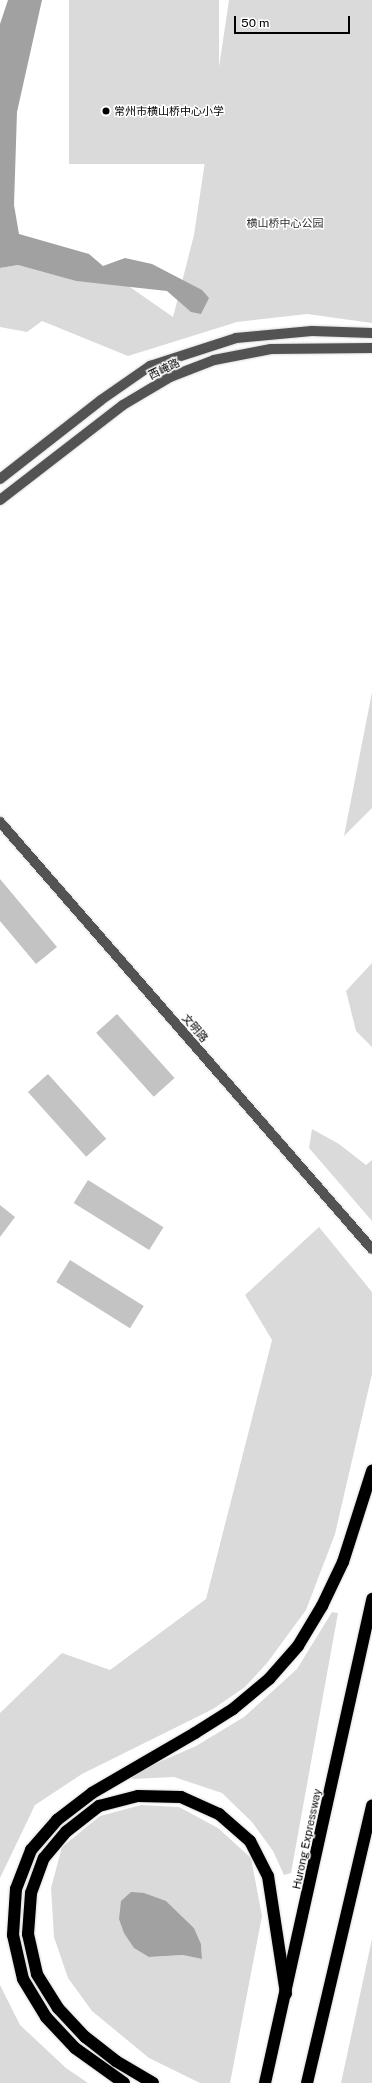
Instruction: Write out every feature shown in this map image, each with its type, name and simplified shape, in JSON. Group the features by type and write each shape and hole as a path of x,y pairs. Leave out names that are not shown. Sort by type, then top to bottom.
{"highway":[{"path":"124,2083 75,2048 46,2017 23,1979 13,1935 16,1889 31,1850 57,1820 92,1793 233,1709 269,1679 298,1646 322,1606 343,1562 372,1471"},
{"name":"Hurong Expressway","path":"265,2083 286,1994 372,1599"},
{"path":"150,2081 85,2037 58,2008 37,1974 28,1934 31,1892 44,1858 67,1831 99,1806 138,1796 181,1797 219,1814 250,1840 268,1876 286,1994"},
{"path":"307,2083 372,1805"}],"street":[{"name":"西崦路","path":"0,480 101,400 150,366 236,338 312,331 372,333"},
{"name":"西崦路","path":"0,500 123,405 170,377 214,360 271,349 372,348"},
{"name":"文明路","path":"0,822 372,1249"}],"green space":[{"path":"69,0 219,0 219,164 69,164"},
{"name":"横山桥中心公园","path":"229,0 372,0 372,323 307,314 237,322 128,356 42,321 27,332 0,327 0,268 18,265 76,281 127,285 173,317 194,235"},
{"path":"372,692 372,808 344,836"},
{"path":"372,963 372,1047 356,1031 346,991"},
{"path":"312,1129 339,1144 366,1165 372,1160 372,1221 309,1148"},
{"path":"319,1227 372,1292 372,1374 335,1534 306,1610 267,1663 245,1687 213,1709 82,1774 35,1805 0,1878 0,1713 62,1653 110,1670 206,1599 272,1340 245,1295"},
{"path":"332,1612 338,1613 291,1873 284,1875 273,1851 252,1822 222,1793 174,1777 132,1779 132,1774 196,1746 244,1717 297,1669"},
{"path":"141,1805 179,1807 218,1828 251,1858 262,1916 230,2083 200,2083 149,2058 92,2011 68,1978 54,1937 51,1888 62,1847 100,1816","holes":["166,1901 194,1928 201,1944 202,1959 184,1955 149,1957"]},
{"path":"372,1939 372,2083 341,2083"},
{"path":"0,1985 20,2025 66,2068 88,2083 0,2083"}],"shaded area":[{"path":"8,0 42,0 17,112 14,205 19,234 89,254 103,266 125,258 152,264 202,290 209,298 201,314 191,312 167,291 76,281 18,265 0,268 0,24"},
{"path":"131,1892 144,1893 166,1901 194,1928 201,1944 202,1959 183,1955 149,1957 134,1948 124,1933 119,1919 121,1901"}],"building":[{"path":"0,879 57,947 36,964 0,921"},
{"path":"117,1014 175,1078 154,1097 96,1033"},
{"path":"48,1074 106,1139 86,1157 28,1092"},
{"path":"88,1180 163,1227 149,1250 74,1203"},
{"path":"0,1205 15,1217 0,1237"},
{"path":"70,1260 144,1306 130,1328 56,1282"}],"place":[{"name":"常州市横山桥中心小学","path":"106,111"}]}
